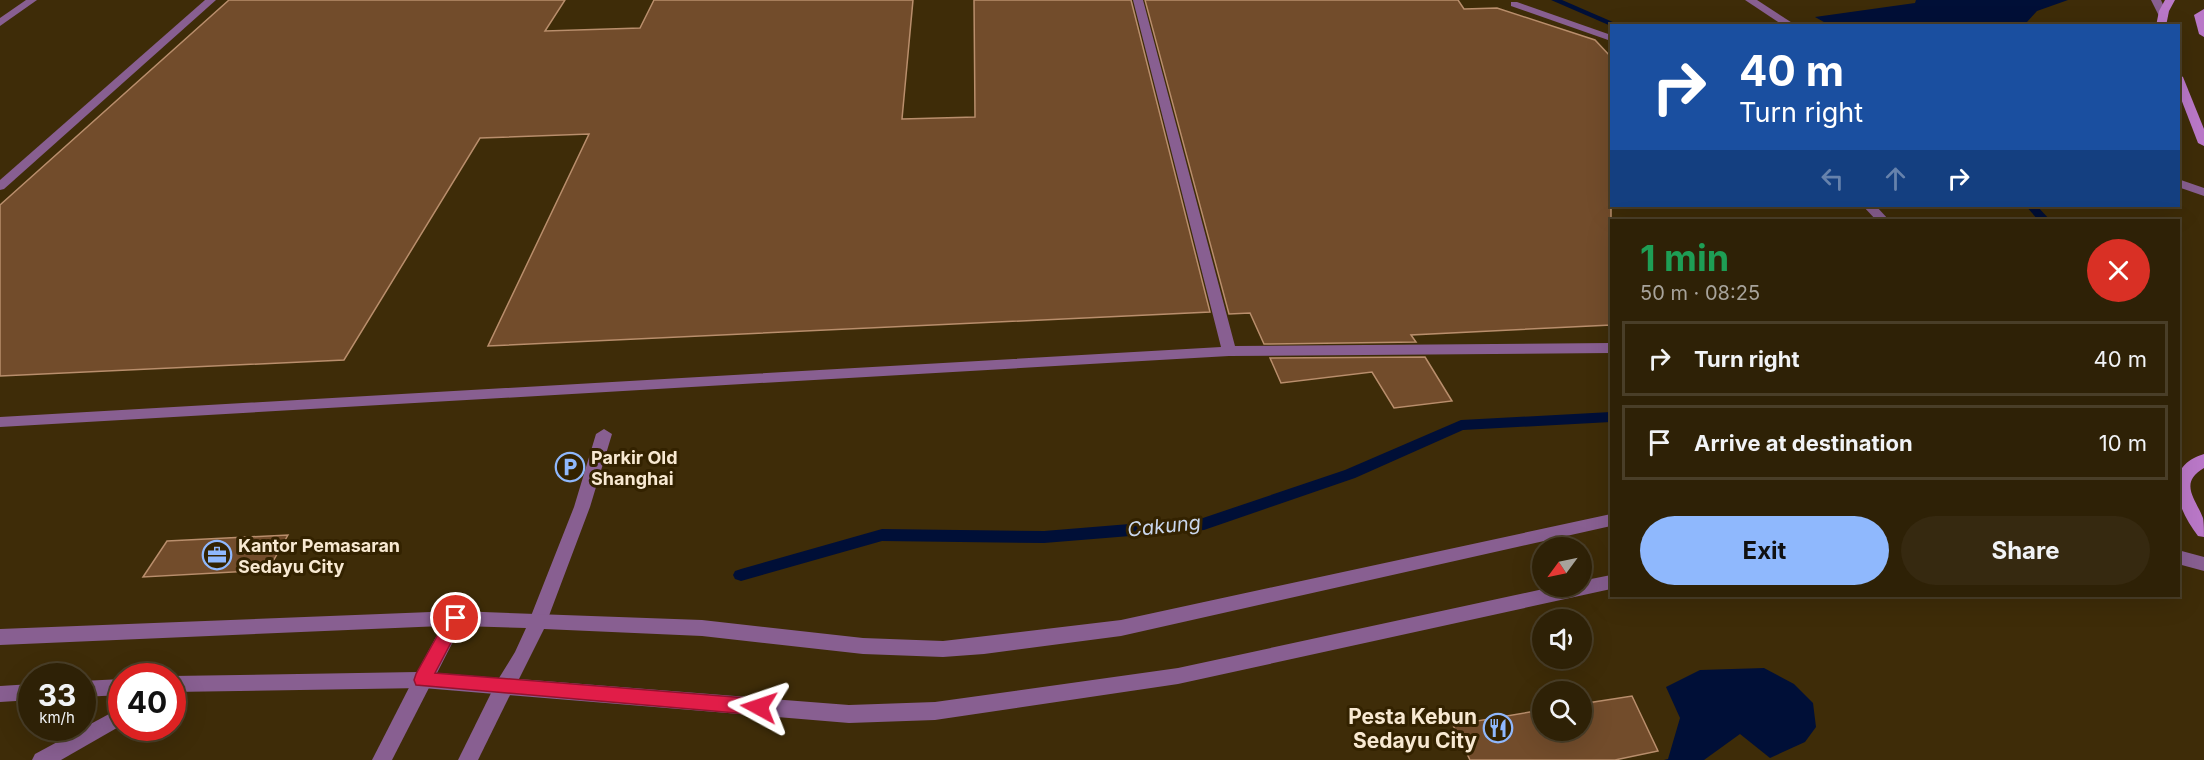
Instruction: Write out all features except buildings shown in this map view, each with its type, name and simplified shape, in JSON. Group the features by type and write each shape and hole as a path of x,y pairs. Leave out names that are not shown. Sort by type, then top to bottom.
{"main road":[{"path":"2162,21 2170,0"},
{"path":"2204,12 2199,15 2204,34"},
{"path":"2180,82 2204,143"},
{"path":"2191,465 2182,478 2182,496 2192,516 2204,531"}],"street":[{"path":"0,23 32,0"},
{"path":"0,186 211,0"},
{"path":"1138,0 1229,351"},
{"path":"1750,0 1789,24"},
{"path":"2156,0 2162,21"},
{"path":"1514,4 1610,38"},
{"path":"2180,184 2204,192"},
{"path":"1870,207 1882,219"},
{"path":"0,422 1229,351 1610,348"},
{"path":"468,760 504,687 523,656 538,621 582,507 604,435"},
{"path":"0,637 456,618 702,628 863,646 943,649 984,646 1121,628 1610,520"},
{"path":"2180,557 2204,564"},
{"path":"186,684 423,680 849,714 935,711 1178,676 1610,582"},
{"path":"382,760 456,618"},
{"path":"0,694 18,693"},
{"path":"42,760 108,723"}],"water":[{"path":"1916,0 2068,0 2037,11 2027,22 2029,24 1827,24 1815,17 1915,3"},
{"path":"1764,668 1794,684 1813,703 1816,727 1805,742 1770,758 1740,734 1704,760 1664,760 1668,759 1680,718 1666,687 1700,670"}],"waterway":[{"name":"Cakung","path":"1555,0 1613,24"},
{"name":"Cakung","path":"2032,207 2043,219"},
{"name":"Cakung","path":"741,575 882,535 1044,537 1204,524 1350,474 1461,425 1610,417"}],"place":[{"name":"Parkir Old Shanghai","path":"570,467"},
{"name":"Kantor Pemasaran Sedayu City","path":"217,555"},
{"name":"Pesta Kebun Sedayu City","path":"1498,728"}],"route":[{"path":"456,618 423,680 759,707"}]}
